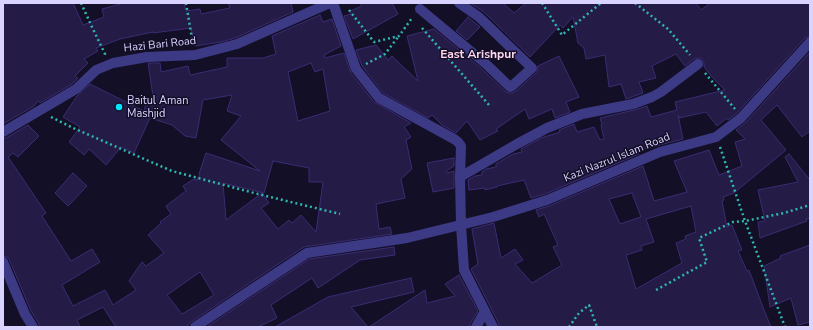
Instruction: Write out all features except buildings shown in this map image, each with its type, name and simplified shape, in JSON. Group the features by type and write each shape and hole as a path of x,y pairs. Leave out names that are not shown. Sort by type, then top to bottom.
{"street":[{"name":"Hazi Bari Road","path":"3,132 76,89 96,70 113,63 147,57 195,55 237,44 332,3"},
{"path":"332,3 356,69 379,98 458,142 461,146 461,225 464,270 493,327"},
{"path":"420,9 486,64 510,87 512,86 532,68 479,16 459,3"},
{"name":"Kazi Nazrul Islam Road","path":"195,327 307,253 407,238 493,217 546,200 660,152 716,137 741,118 810,42"},
{"path":"460,177 547,128 582,114 633,104 652,97 698,64"},
{"path":"3,262 25,314 33,327"},
{"path":"476,327 485,311"}],"path":[{"path":"81,3 105,54 96,70"},
{"path":"186,3 195,55"},
{"path":"542,3 562,35 602,3"},
{"path":"348,8 374,42 399,36 413,18"},
{"path":"356,69 385,54 420,9"},
{"path":"413,18 489,105"},
{"path":"40,111 73,128 172,171 340,214"},
{"path":"716,137 745,221 785,327"},
{"path":"656,290 707,262 699,238 733,222 784,213 810,205"},
{"path":"569,327 579,313 589,305 597,327"}],"place":[{"name":"Baitul Aman Mashjid","path":"119,107"}],"district":[{"name":"East Arishpur","path":"478,55"}]}
